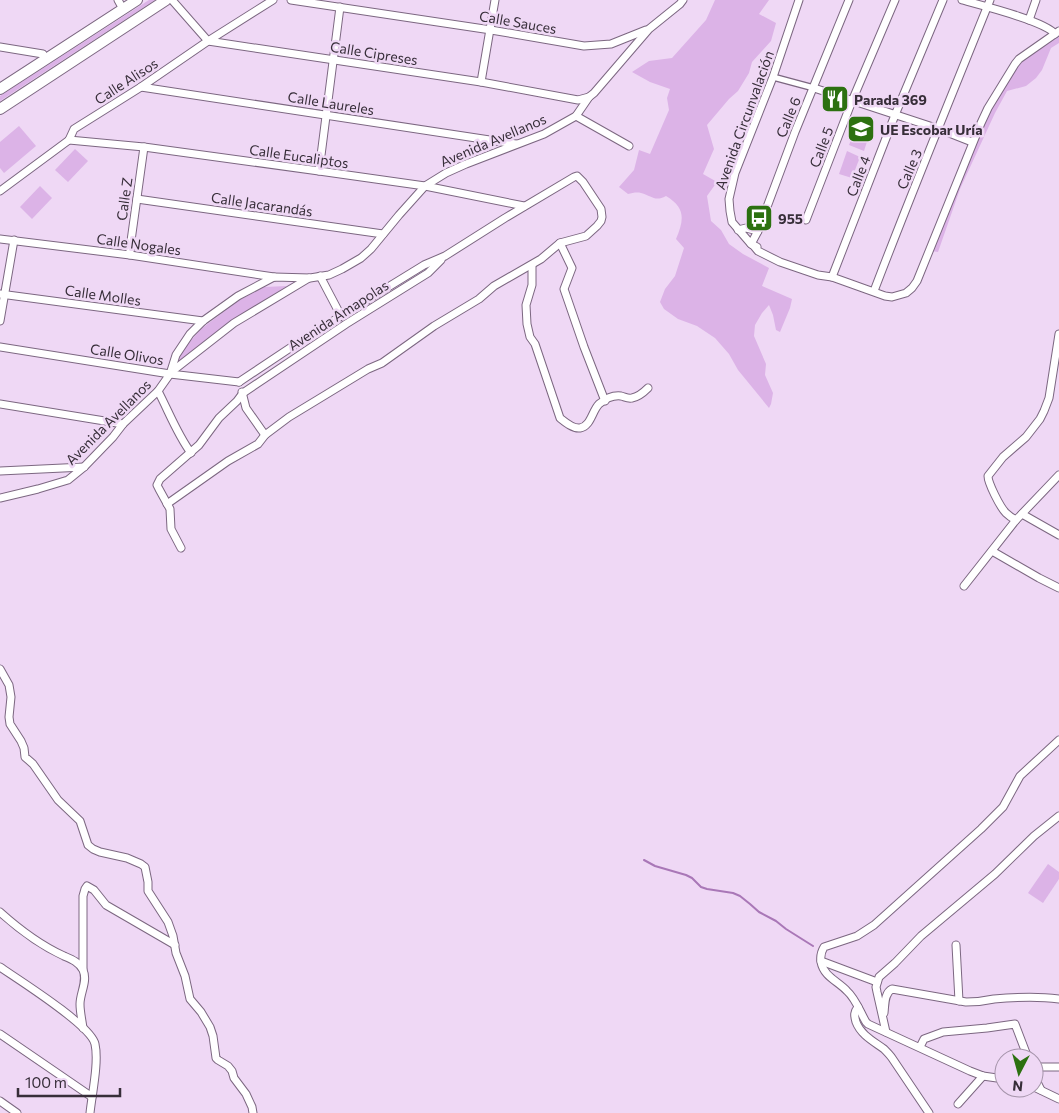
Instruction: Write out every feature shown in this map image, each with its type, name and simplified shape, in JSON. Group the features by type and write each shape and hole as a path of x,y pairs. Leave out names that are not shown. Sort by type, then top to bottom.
{"main road":[{"path":"0,89 46,59 120,5 137,0"},
{"path":"0,109 166,0"}],"street":[{"path":"172,0 208,42"},
{"name":"Calle Alisos","path":"0,191 69,140 74,129 274,0"},
{"name":"Calle Sauces","path":"291,0 584,46 611,44 649,29"},
{"path":"482,82 496,0"},
{"name":"Avenida Avellanos","path":"0,498 68,480 84,467 123,424 158,390 170,374 176,355 190,334 203,321 238,296 274,277 310,278 329,275 342,269 371,249 399,214 425,186 446,173 544,134 576,116 589,97 649,29 683,0"},
{"name":"Avenida Circunvalación","path":"752,244 732,222 729,199 731,186 800,0"},
{"name":"Calle 6","path":"752,244 849,0"},
{"name":"Calle 5","path":"806,220 894,0"},
{"name":"Calle 4","path":"832,277 942,0"},
{"path":"752,244 780,258 892,297 906,293 912,288 917,281 972,142 988,108 1019,59 1057,33 1045,26 988,4 962,0"},
{"path":"1029,20 1036,0"},
{"name":"Calle 3","path":"874,292 988,4"},
{"path":"319,171 340,7"},
{"name":"Calle Cipreses","path":"208,42 482,82 578,100 589,97"},
{"path":"0,47 43,54 46,59"},
{"path":"773,77 814,88 939,129 972,142"},
{"name":"Calle Laureles","path":"141,87 517,144"},
{"path":"576,116 629,146"},
{"name":"Calle Eucaliptos","path":"69,140 144,147 425,186 524,206"},
{"name":"Calle Z","path":"130,255 144,147"},
{"name":"Avenida Amapolas","path":"239,382 341,316 577,176 600,206 602,213 601,221 586,236 560,243"},
{"name":"Calle Jacarandás","path":"137,199 383,234"},
{"path":"738,230 746,228 758,231"},
{"name":"Calle Nogales","path":"0,239 130,255 274,277"},
{"path":"0,321 2,294 14,240"},
{"path":"180,548 173,534 170,509 167,504 228,461 258,444 265,435 289,417 368,369 382,363 434,326 479,299 494,286 541,259 560,243 572,268 564,289 605,400"},
{"name":"Avenida Amapolas","path":"167,504 158,489 158,482 199,445 219,418 243,393 346,324 428,273 445,256"},
{"path":"532,265 532,285 526,305 527,324 558,414 565,423 576,428 582,427 587,424 599,404 605,400 615,396 635,397 648,388"},
{"path":"320,276 341,316"},
{"path":"170,374 234,324 310,278"},
{"name":"Calle Molles","path":"2,294 203,321"},
{"path":"1016,520 1005,512 991,488 988,476 1003,457 1026,437 1040,419 1049,398 1059,334"},
{"name":"Calle Olivos","path":"0,347 170,374 239,382"},
{"path":"239,382 244,404 265,435"},
{"path":"158,390 173,424 183,443 191,453"},
{"path":"0,404 123,424"},
{"path":"0,471 84,467"},
{"path":"964,586 1016,520 1059,475"},
{"path":"1022,514 1059,535"},
{"path":"992,551 1059,588"},
{"path":"0,669 9,685 11,697 10,724 21,740 25,757 34,764 58,800 80,821 88,845 100,852 136,861 145,867 148,891 168,922 190,998 210,1027 216,1058 232,1071 234,1078 246,1094 253,1113"},
{"path":"994,1078 983,1076 868,1024 847,991 826,973 821,961 821,952 824,947 857,936 874,925 1003,807 1020,776 1059,740"},
{"path":"886,1032 877,992 877,982 884,972 920,936 995,874 1034,836 1059,816"},
{"path":"83,1028 80,1003 84,982 83,896 88,886 94,890 106,906 175,945"},
{"path":"0,912 22,931 51,950 74,961 83,969"},
{"path":"956,945 959,1001"},
{"path":"821,961 877,982"},
{"path":"0,967 56,1005 93,1037 96,1057 90,1113"},
{"path":"882,1015 885,1012 886,995 892,989 975,1002 1036,996 1059,999"},
{"path":"858,1007 855,1009 854,1014 858,1027 892,1058 929,1113"},
{"path":"920,1047 924,1039 943,1032 1015,1024 1024,1048"},
{"path":"0,1034 92,1097"},
{"path":"1044,1067 1059,1067"},
{"path":"958,1104 983,1076"},
{"path":"1044,1092 1059,1099"},
{"path":"0,1102 17,1113"}],"shaded area":[{"path":"149,0 155,0 0,101 0,96"},
{"path":"715,0 769,0 759,14 776,23 771,41 752,62 749,73 738,91 707,125 714,149 703,174 717,182 707,196 711,221 721,230 729,244 769,268 762,286 792,299 780,332 776,330 769,305 755,325 754,336 766,364 765,375 773,393 769,408 715,338 697,326 678,319 664,309 660,302 665,289 675,276 684,248 676,239 682,220 682,215 677,205 666,196 656,198 639,193 628,194 619,187 634,170 639,150 650,154 669,110 667,98 670,89 650,82 632,72 649,61 672,58 706,20"},
{"path":"1059,35 1059,43 1051,48 1042,70 1036,78 1026,86 1007,91 960,189 938,252 931,251 987,113 1018,65"},
{"path":"858,123 871,129 864,151 849,145"},
{"path":"19,126 36,146 4,173 0,168 0,142"},
{"path":"75,149 88,161 68,182 55,170"},
{"path":"847,151 860,157 852,178 839,174"},
{"path":"40,186 52,198 32,219 20,207"},
{"path":"287,286 228,323 177,364 179,354 201,329 238,301 264,287"},
{"path":"1048,864 1059,872 1059,879 1043,903 1028,893"}],"waterway":[{"path":"644,860 655,866 686,875 701,887 740,896 759,912 813,946"}],"place":[{"name":"Parada 369","path":"835,99"},
{"name":"UE Escobar Uría","path":"861,129"},
{"name":"955","path":"759,218"}]}
